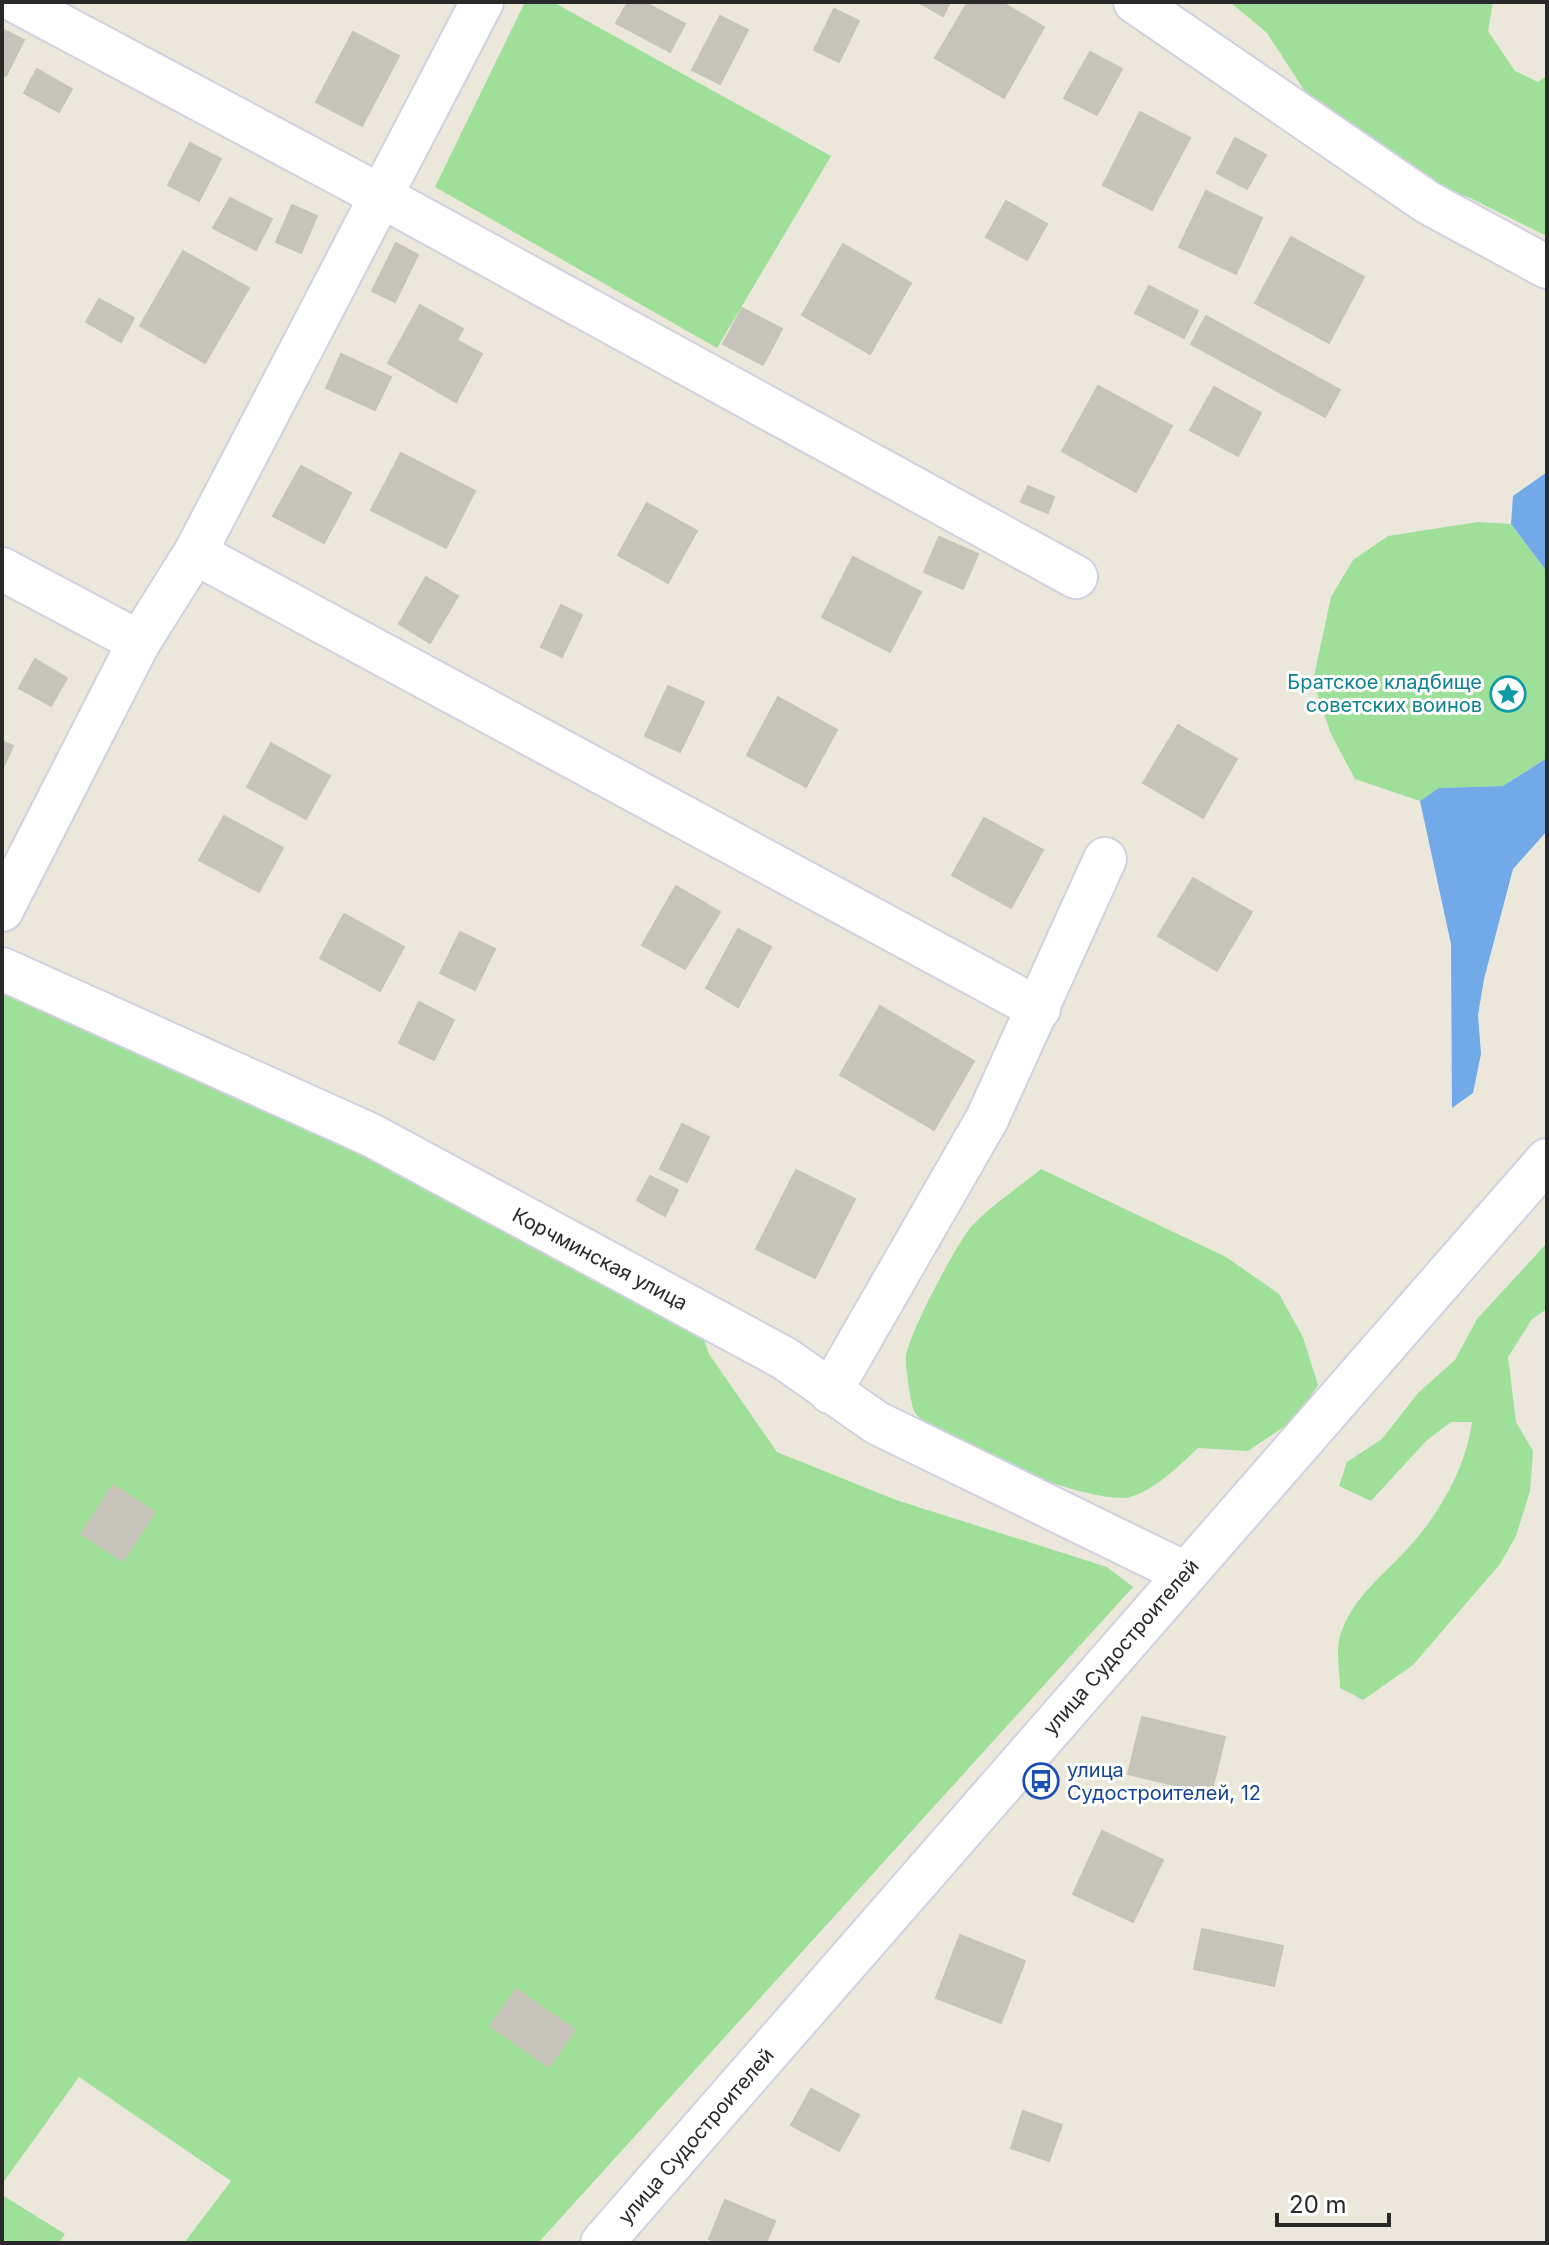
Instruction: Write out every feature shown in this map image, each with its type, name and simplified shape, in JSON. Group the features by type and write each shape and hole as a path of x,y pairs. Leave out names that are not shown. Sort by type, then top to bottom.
{"street":[{"path":"17,2 379,195 1076,577"},
{"path":"2,910 139,642 195,553 482,2"},
{"path":"1135,2 1427,202 1547,267"},
{"path":"195,553 1039,1009"},
{"path":"2,569 139,642"},
{"path":"830,1392 987,1119 1105,859"},
{"name":"Корчминская улица","path":"2,969 371,1135 784,1358 877,1423 1185,1573"},
{"name":"улица Судостроителей","path":"602,2243 1547,1160"}],"green space":[{"path":"525,2 553,2 831,156 717,348 435,187"},
{"path":"1230,2 1493,2 1488,31 1515,71 1538,82 1547,76 1547,236 1468,197 1412,183 1317,110 1267,33"},
{"path":"1478,522 1511,524 1547,572 1547,758 1503,786 1439,788 1420,801 1355,779 1331,734 1313,681 1331,597 1353,560 1388,536"},
{"path":"2,962 699,1325 709,1354 777,1452 896,1500 1107,1567 1133,1587 538,2243 184,2243 231,2181 79,2077 2,2184"},
{"path":"1041,1169 1226,1257 1279,1294 1303,1337 1318,1385 1297,1418 1248,1451 1198,1448 1158,1483 1130,1497 1084,1492 1016,1470 951,1440 927,1425 914,1411 906,1357 923,1311 971,1227"},
{"path":"1547,1243 1547,1309 1532,1319 1508,1357 1516,1422 1533,1451 1530,1491 1516,1536 1500,1564 1413,1665 1363,1700 1340,1688 1339,1639 1346,1620 1361,1597 1409,1547 1441,1504 1458,1472 1472,1422 1451,1422 1426,1441 1371,1501 1339,1486 1347,1462 1382,1439 1418,1393 1455,1360 1477,1319"},
{"path":"2,2195 65,2234 59,2243 2,2243"}],"water":[{"path":"1547,472 1547,572 1511,524 1513,496"},
{"path":"1547,758 1547,831 1513,869 1484,979 1478,1015 1481,1054 1473,1093 1452,1108 1451,944 1420,801 1439,788 1503,786"}],"building":[{"path":"628,2 644,2 685,24 670,52 616,23"},
{"path":"918,2 950,2 943,16"},
{"path":"968,2 1001,2 1044,27 1004,98 935,58"},
{"path":"834,9 859,21 839,62 814,50"},
{"path":"720,16 748,30 720,84 692,70"},
{"path":"2,29 24,40 6,76 2,74"},
{"path":"353,32 399,56 362,126 316,102"},
{"path":"1090,52 1122,69 1097,115 1064,98"},
{"path":"37,69 72,89 59,112 24,93"},
{"path":"1140,112 1190,138 1152,210 1103,185"},
{"path":"1235,138 1266,155 1247,189 1217,173"},
{"path":"190,143 221,159 199,201 168,185"},
{"path":"1206,191 1262,218 1236,274 1179,247"},
{"path":"230,198 272,219 256,250 213,228"},
{"path":"1006,201 1047,224 1027,260 986,237"},
{"path":"292,205 317,216 301,253 276,242"},
{"path":"1291,237 1364,277 1329,343 1255,303"},
{"path":"396,243 418,255 395,302 372,291"},
{"path":"843,244 911,283 870,354 802,315"},
{"path":"183,251 249,288 205,363 140,326"},
{"path":"1149,286 1198,311 1184,338 1135,313"},
{"path":"99,299 134,318 121,342 86,322"},
{"path":"420,305 463,329 457,340 482,354 456,402 388,363"},
{"path":"742,308 782,329 763,365 723,344"},
{"path":"1206,316 1340,390 1325,417 1191,344"},
{"path":"341,354 391,377 375,410 326,388"},
{"path":"1098,386 1172,426 1136,492 1062,451"},
{"path":"1214,387 1261,413 1238,456 1190,430"},
{"path":"401,453 475,491 446,548 371,510"},
{"path":"301,466 351,493 324,543 273,516"},
{"path":"1028,486 1054,497 1048,513 1021,502"},
{"path":"647,503 697,531 668,583 618,555"},
{"path":"939,537 978,554 963,589 924,572"},
{"path":"853,557 921,592 890,652 822,617"},
{"path":"426,577 458,596 430,643 399,624"},
{"path":"561,605 582,615 562,657 541,647"},
{"path":"35,659 67,678 51,706 19,688"},
{"path":"668,686 704,702 680,752 645,736"},
{"path":"778,697 837,730 806,787 747,755"},
{"path":"1178,725 1237,759 1203,818 1143,783"},
{"path":"2,741 13,746 2,770"},
{"path":"271,743 330,776 306,819 247,787"},
{"path":"224,816 283,848 259,892 199,860"},
{"path":"984,818 1043,850 1011,908 952,875"},
{"path":"1193,878 1252,912 1217,971 1158,936"},
{"path":"676,886 720,912 685,969 642,945"},
{"path":"344,914 404,947 380,991 320,958"},
{"path":"738,929 771,947 738,1007 706,988"},
{"path":"460,932 495,949 475,990 440,973"},
{"path":"419,1002 454,1020 434,1060 399,1043"},
{"path":"880,1006 974,1061 934,1130 840,1075"},
{"path":"682,1124 709,1137 687,1182 660,1169"},
{"path":"796,1170 855,1199 815,1278 756,1249"},
{"path":"650,1176 678,1190 665,1216 637,1200"},
{"path":"113,1485 155,1512 123,1561 81,1534"},
{"path":"1142,1717 1225,1737 1211,1794 1128,1774"},
{"path":"1102,1831 1163,1860 1133,1922 1073,1894"},
{"path":"1202,1929 1283,1946 1274,1986 1194,1969"},
{"path":"960,1935 1025,1961 1001,2023 936,1998"},
{"path":"516,1989 575,2030 549,2067 490,2026"},
{"path":"811,2089 859,2115 839,2151 791,2125"},
{"path":"1023,2111 1062,2125 1049,2161 1011,2148"},
{"path":"725,2200 775,2221 766,2243 720,2243 709,2239"}],"place":[{"name":"Братское кладбище советских воинов","path":"1508,694"},
{"name":"улица Судостроителей, 12","path":"1041,1781"}]}
